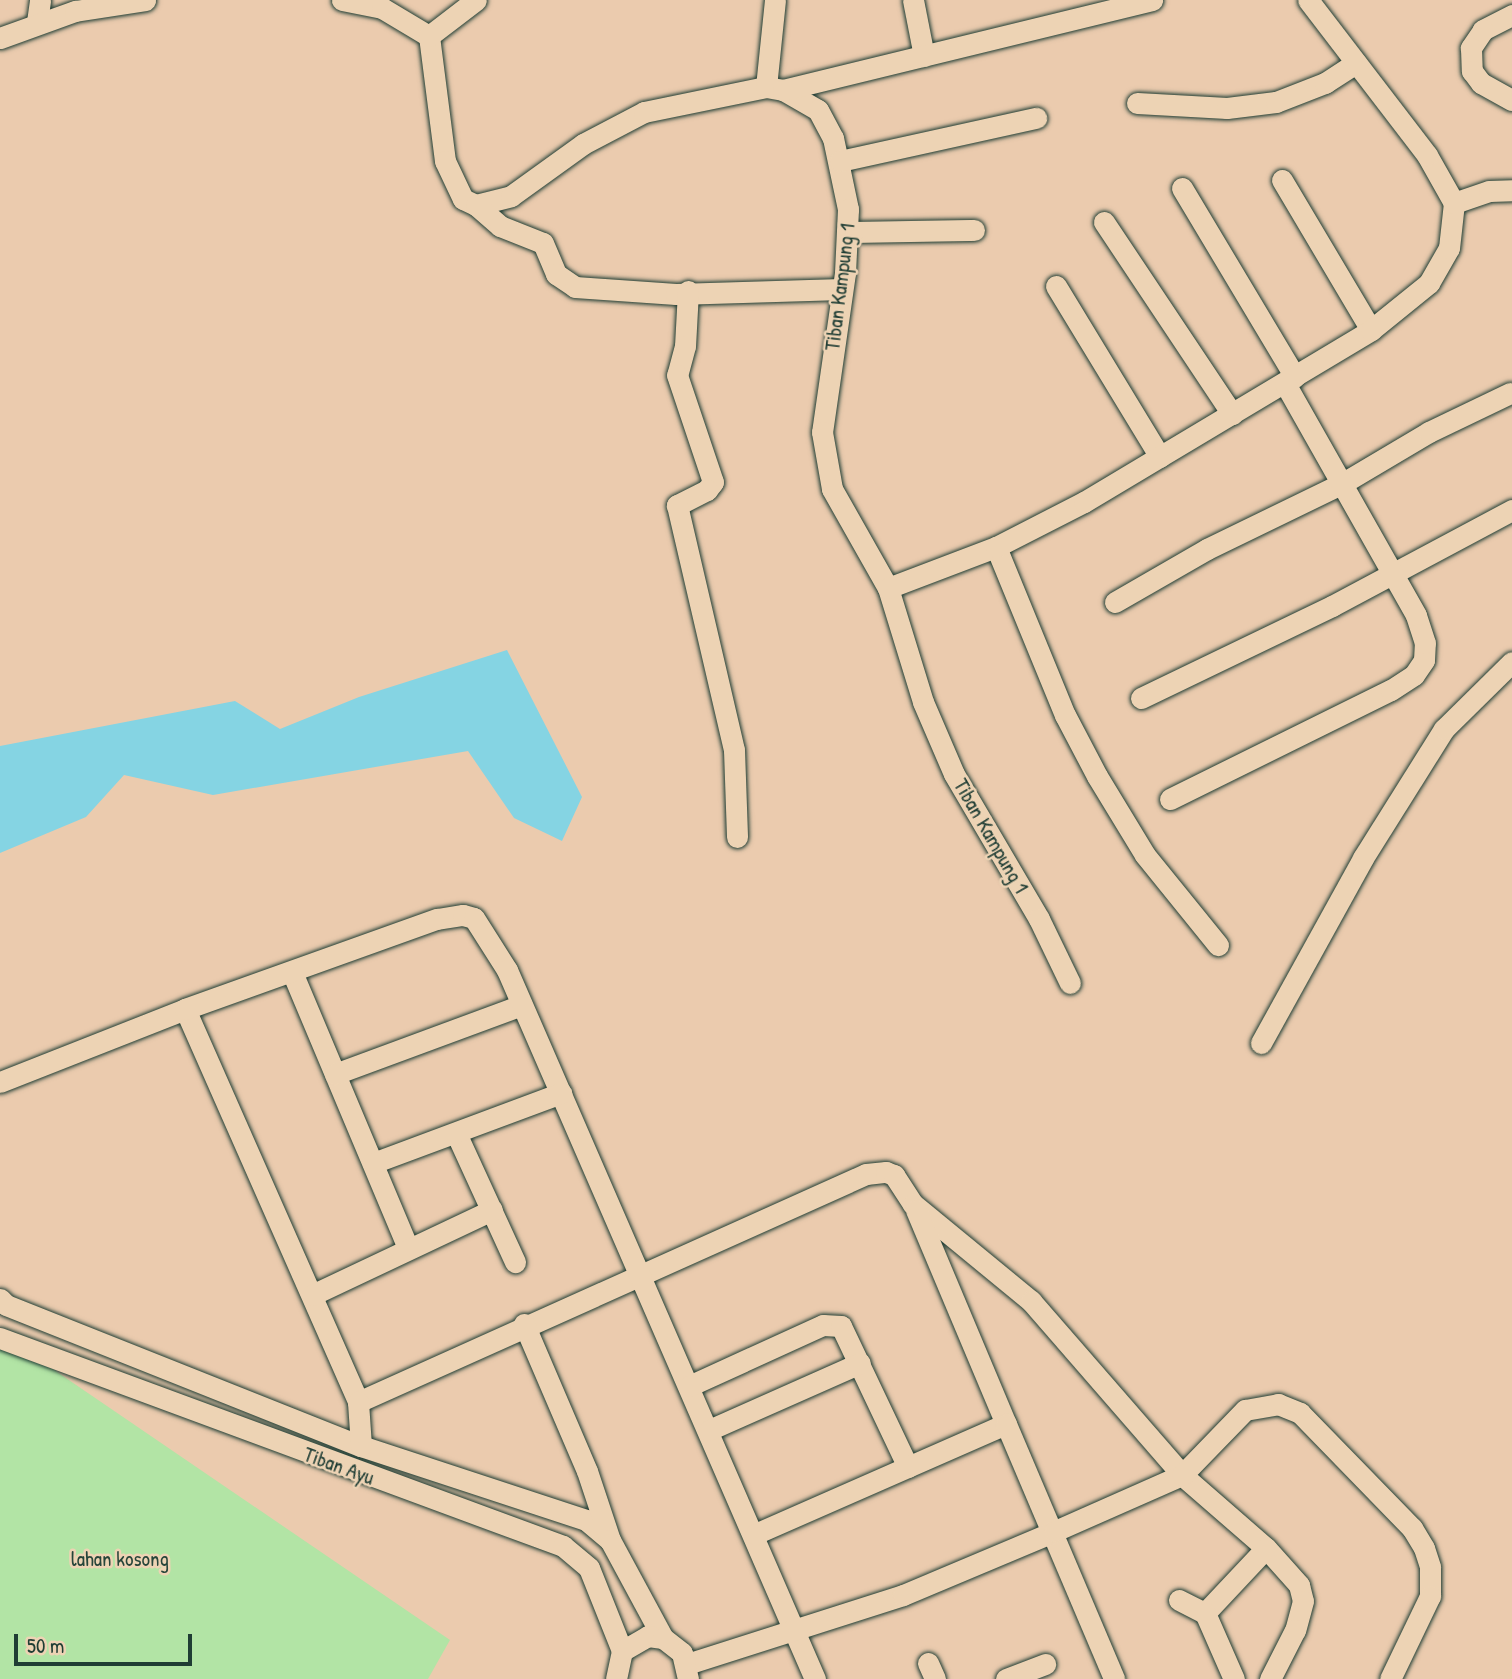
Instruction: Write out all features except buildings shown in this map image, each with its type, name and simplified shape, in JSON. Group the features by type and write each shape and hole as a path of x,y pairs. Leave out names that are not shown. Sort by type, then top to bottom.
{"street":[{"path":"37,22 40,0"},
{"path":"0,38 75,10 145,0"},
{"path":"342,0 382,8 429,36"},
{"path":"429,36 476,0"},
{"path":"774,89 775,0"},
{"path":"913,0 923,56"},
{"path":"476,205 511,196 583,144 644,113 774,89 923,56 1152,0"},
{"path":"888,587 996,547 1160,457 1371,330 1429,283 1449,248 1454,203 1427,155 1308,0"},
{"path":"1512,15 1483,30 1472,48 1472,71 1481,83 1512,100"},
{"path":"429,36 445,161 463,199 476,205 500,226 543,243 556,274 568,285 688,291 842,289"},
{"path":"1137,103 1227,108 1276,102 1325,83 1356,63"},
{"name":"Tiban Kampung 1","path":"774,89 818,110 840,161 848,209 842,289 823,412 825,463 832,489 888,587 923,702 954,774 1039,919 1070,983"},
{"path":"840,161 1036,118"},
{"path":"1282,180 1371,330"},
{"path":"1170,799 1414,675 1424,660 1425,643 1416,615 1290,380 1182,188"},
{"path":"1454,203 1489,191 1512,190"},
{"path":"1104,222 1231,414"},
{"path":"847,232 974,230"},
{"path":"1056,286 1160,457"},
{"path":"688,291 685,346 677,375 713,482 706,490 677,505 734,750 737,837"},
{"path":"1115,602 1207,549 1343,483 1429,432 1510,393"},
{"path":"1141,698 1512,510"},
{"path":"996,547 1065,715 1097,776 1145,855 1218,945"},
{"path":"1261,1043 1363,858 1444,729 1512,663"},
{"path":"0,1082 185,1009 437,919 463,915 482,925 522,1005 561,1093 638,1276 755,1534 815,1679"},
{"path":"292,972 408,1248"},
{"path":"335,1074 522,1005"},
{"path":"185,1009 358,1402 360,1446"},
{"path":"373,1163 561,1093"},
{"path":"456,1133 515,1262"},
{"path":"358,1402 524,1324 876,1171 894,1175 913,1204 1006,1424 1055,1531 1114,1679"},
{"path":"913,1204 1031,1301 1182,1475 1266,1549 1299,1585 1303,1601 1295,1630 1270,1679"},
{"path":"312,1296 492,1210"},
{"name":"Tiban Ayu","path":"0,1299 6,1305 360,1446 586,1520 610,1540"},
{"path":"689,1386 829,1323 845,1329 908,1467"},
{"path":"524,1324 587,1471 610,1540 663,1639"},
{"name":"Tiban Ayu","path":"0,1338 563,1546 589,1567 622,1651"},
{"path":"709,1430 860,1363"},
{"path":"616,1679 622,1651 648,1636 663,1639 682,1653 687,1672 903,1595 1182,1475 1245,1410 1278,1404 1300,1413 1412,1528 1424,1548 1430,1567 1430,1596 1390,1679"},
{"path":"755,1534 1006,1424"},
{"path":"1205,1614 1266,1549"},
{"path":"1179,1600 1205,1614 1234,1679"},
{"path":"1006,1679 1045,1664"}],"green space":[{"name":"lahan kosong","path":"0,1333 450,1640 428,1679 0,1679"}],"water":[{"path":"507,650 582,797 562,841 514,818 468,751 213,795 124,775 86,817 0,853 0,746 235,701 280,729 359,697"}]}
